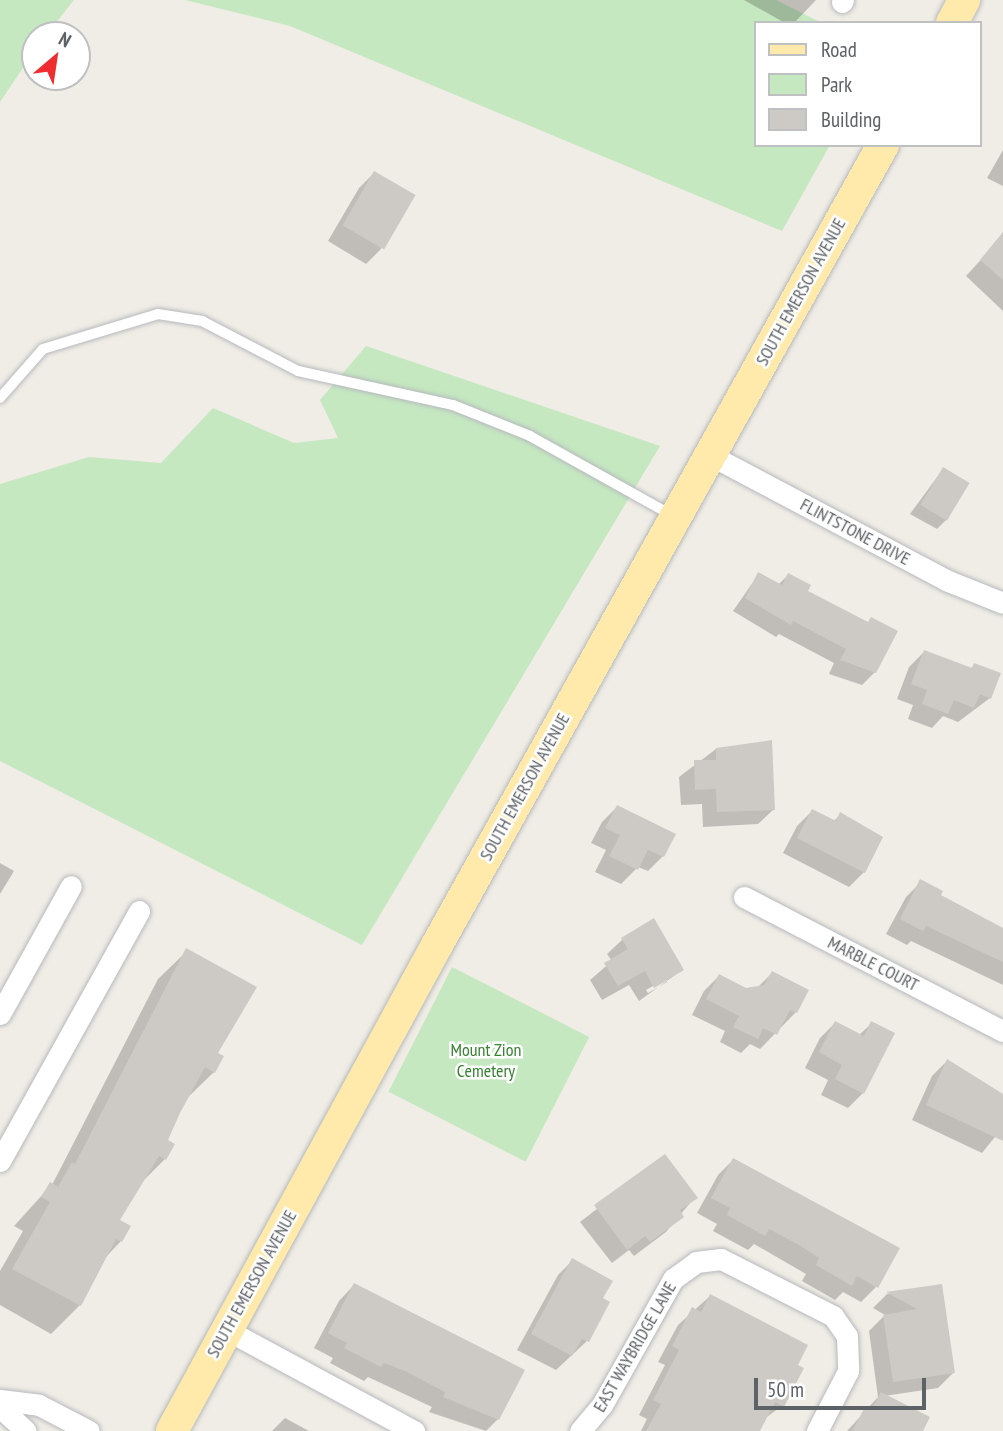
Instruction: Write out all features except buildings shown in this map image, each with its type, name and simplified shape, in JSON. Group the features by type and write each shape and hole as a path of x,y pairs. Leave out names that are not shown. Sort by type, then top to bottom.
{"main road":[{"path":"953,21 964,0"},
{"name":"SOUTH EMERSON AVENUE","path":"172,1431 882,147"}],"street":[{"name":"FLINTSTONE DRIVE","path":"710,455 948,581 1003,603"},
{"path":"0,1014 71,886"},
{"name":"MARBLE COURT","path":"744,897 1003,1031"},
{"path":"0,1161 139,911"},
{"name":"EAST WAYBRIDGE LANE","path":"580,1431 603,1405 673,1279 696,1262 721,1259 736,1263 832,1316 840,1325 849,1343 849,1365 817,1431"},
{"path":"228,1330 387,1426 414,1431"},
{"path":"0,1400 39,1405 89,1431"},
{"path":"0,1408 26,1431"}],"lane":[{"path":"0,398 43,349 158,314 202,321 298,371 453,404 530,436 676,517"}],"green space":[{"path":"0,0 74,0 57,21 21,21 21,71 0,102"},
{"path":"185,0 776,0 818,21 754,21 754,147 829,147 782,231 290,26"},
{"path":"366,346 660,446 362,945 0,761 0,484 89,457 161,463 213,408 294,443 338,438 320,400"},
{"name":"Mount Zion Cemetery","path":"452,967 589,1037 526,1162 388,1092"}]}
